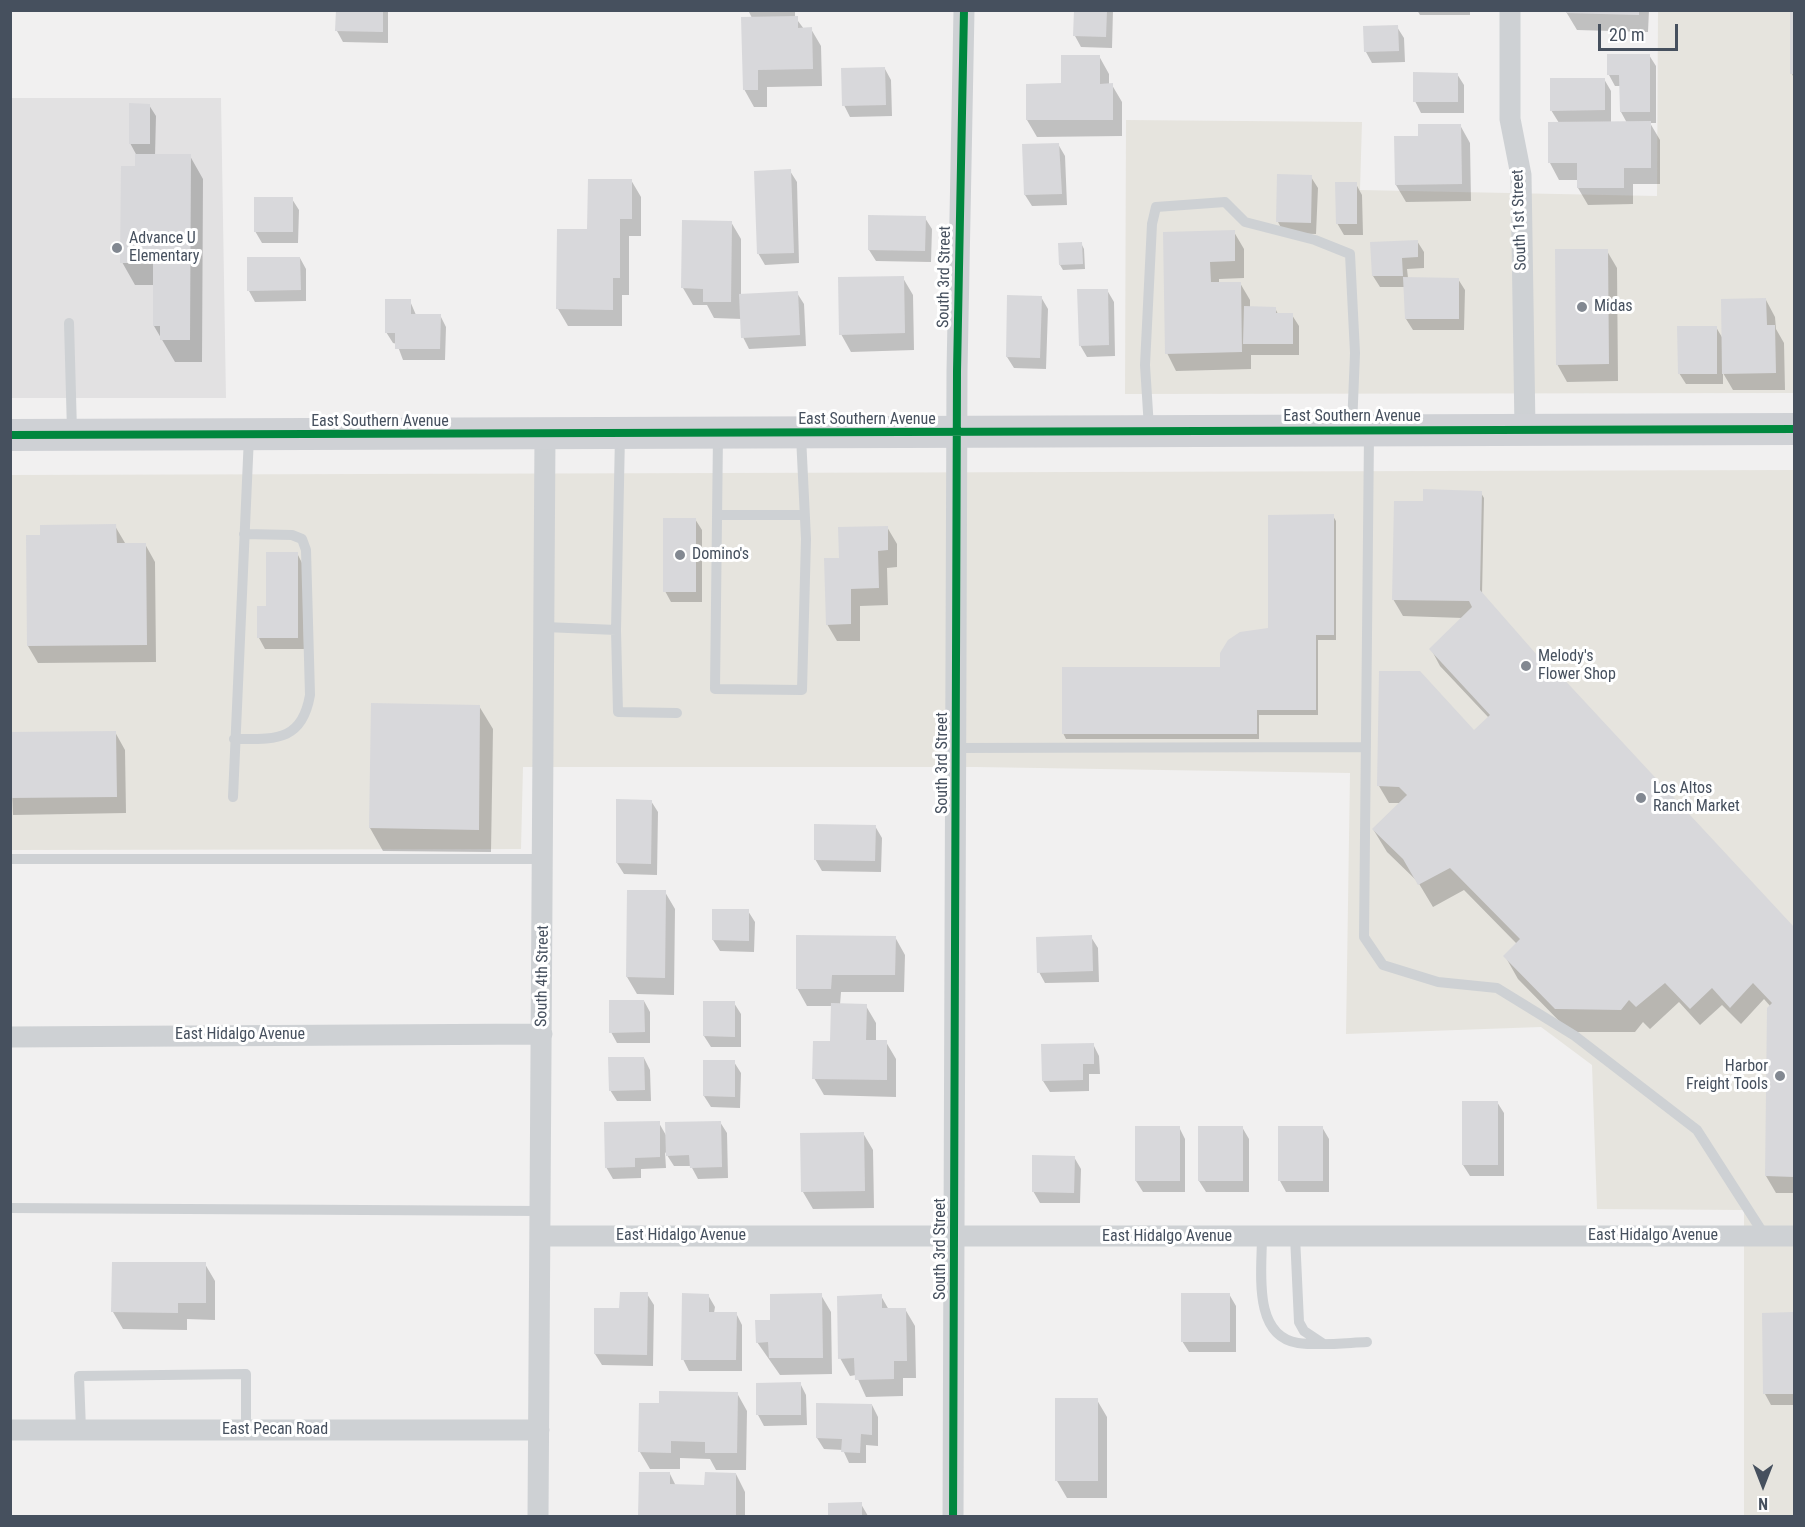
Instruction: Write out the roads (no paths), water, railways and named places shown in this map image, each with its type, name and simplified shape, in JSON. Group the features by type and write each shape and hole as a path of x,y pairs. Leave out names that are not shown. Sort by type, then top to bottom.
{"main road":[{"name":"East Southern Avenue","path":"10,435 620,435 1794,429"}],"street":[{"name":"South 3rd Street","path":"953,1516 957,433 964,10"},
{"name":"South 1st Street","path":"1510,10 1510,119 1521,175 1525,429"},
{"name":"South 4th Street","path":"538,1516 546,435"},
{"name":"East Hidalgo Avenue","path":"10,1037 542,1034"},
{"name":"East Hidalgo Avenue","path":"540,1236 1794,1236"},
{"name":"East Pecan Road","path":"10,1430 539,1430"}],"lane":[{"path":"1149,432 1145,365 1152,224 1156,207 1226,202 1245,222 1315,240 1350,254 1360,430 1366,747 1364,937 1383,965 1438,982 1497,988 1575,1036 1697,1130 1765,1236"},
{"path":"69,323 72,434"},
{"path":"718,434 715,689 802,690 806,539 803,515 801,433"},
{"path":"620,435 616,630 618,712 678,713"},
{"path":"233,797 249,436"},
{"path":"717,515 803,515"},
{"path":"234,739 272,738 289,734 298,727 306,715 310,695 306,550 302,539 292,535 244,534"},
{"path":"545,627 616,630"},
{"path":"956,748 1366,747"},
{"path":"10,859 544,859"},
{"path":"10,1208 541,1211"},
{"path":"1262,1236 1263,1300 1270,1325 1275,1332 1288,1341 1367,1342"},
{"path":"1295,1236 1299,1322 1304,1331 1322,1343"},
{"path":"81,1430 79,1376 246,1374 246,1430"}],"place":[{"name":"Advance U Elementary","path":"117,248"},
{"name":"Midas","path":"1582,307"},
{"name":"Domino's","path":"680,555"},
{"name":"Melody's Flower Shop","path":"1526,666"},
{"name":"Los Altos Ranch Market","path":"1641,798"},
{"name":"Harbor Freight Tools","path":"1780,1076"}]}
